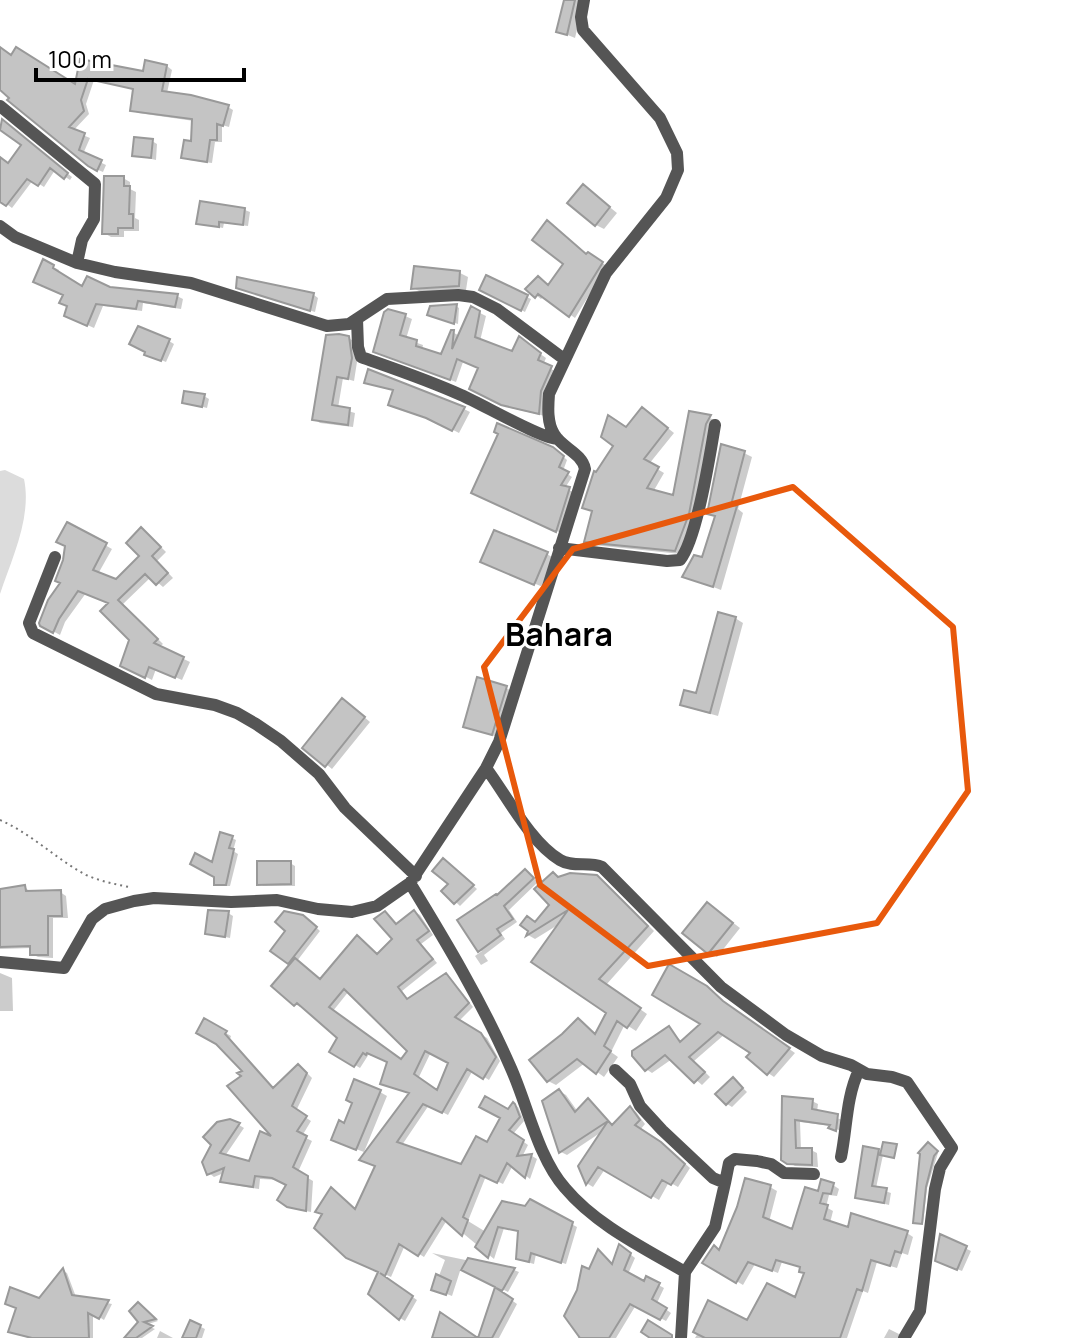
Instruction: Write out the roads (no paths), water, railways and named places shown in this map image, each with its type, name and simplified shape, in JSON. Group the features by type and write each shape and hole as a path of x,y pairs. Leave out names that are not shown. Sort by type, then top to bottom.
{"street":[{"path":"0,962 64,968 86,926 99,913 154,898 231,902 277,900 346,912 377,906 413,880 486,768 501,736 585,465 558,439 550,423 549,394 606,273 666,198 678,170 677,153 660,118 583,30 581,17 584,0"},
{"path":"0,106 95,184 94,219 82,240 77,263"},
{"path":"0,226 15,237 77,263 191,283 327,326 349,324 387,299 437,294 473,297 497,309 564,359"},
{"path":"357,319 361,357 401,369 495,410 543,436 558,439"},
{"path":"559,548 680,560 686,550 704,485 715,425"},
{"path":"55,557 29,623 30,630 156,694 215,705 237,713 281,741 324,778 345,808 413,880 480,1004 514,1075 550,1165 562,1185 585,1209 685,1272"},
{"path":"486,768 529,829 560,861 601,866 721,987 809,1049 871,1076 890,1076 907,1082 952,1148 939,1171 935,1189 920,1311 904,1338"},
{"path":"615,1070 630,1084 639,1104 662,1130 713,1178 725,1183"},
{"path":"841,1157 848,1126 850,1094 859,1070"},
{"path":"681,1338 685,1272 715,1227 729,1163 735,1159 769,1163 784,1173 814,1174"}],"district":[{"name":"Bahara","path":"559,635"}]}
